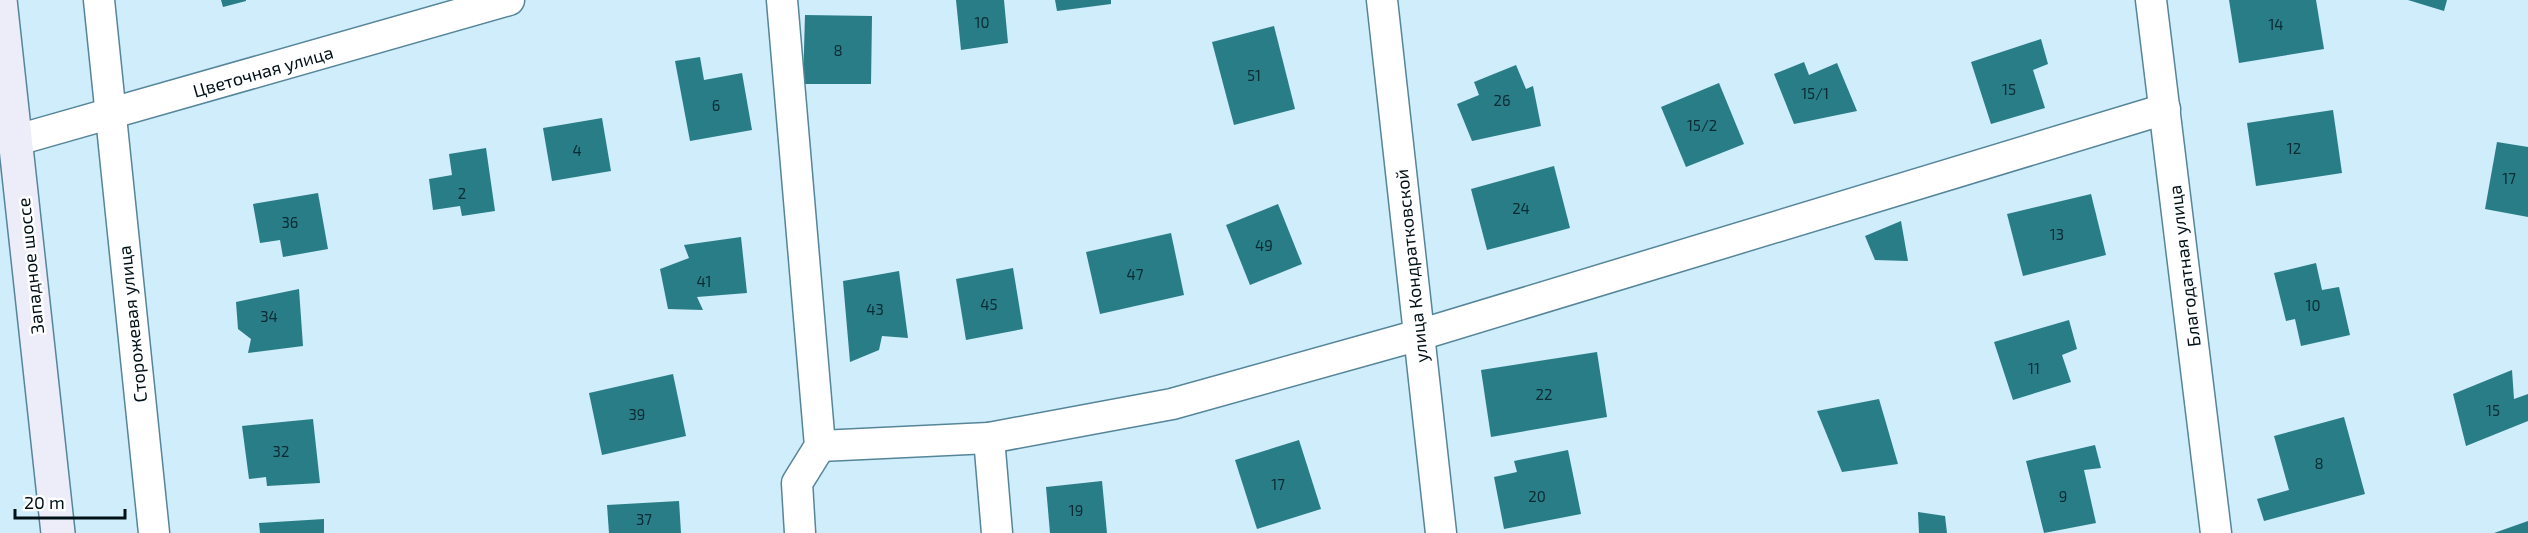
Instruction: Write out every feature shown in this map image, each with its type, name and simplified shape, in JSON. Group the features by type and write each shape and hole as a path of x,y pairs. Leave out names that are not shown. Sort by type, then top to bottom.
{"main road":[{"name":"Западное шоссе","path":"0,0 58,533"}],"street":[{"name":"Сторожевая улица","path":"99,0 154,533"},
{"name":"Цветочная улица","path":"16,140 509,0"},
{"path":"782,0 820,446 797,483 800,533"},
{"name":"улица Кондратковской","path":"1382,0 1441,533"},
{"name":"Благодатная улица","path":"2151,0 2216,533"},
{"path":"820,446 989,438 1172,404 1419,334 2165,109"},
{"path":"989,438 997,533"}],"building":[{"path":"221,0 246,0 246,1 223,7"},
{"path":"956,0 1004,0 1008,43 961,50"},
{"path":"1055,0 1111,0 1111,4 1057,11"},
{"path":"2229,0 2316,0 2324,49 2239,63"},
{"path":"2408,0 2447,0 2444,11"},
{"path":"805,15 872,16 871,84 803,84"},
{"path":"1274,26 1295,109 1234,125 1212,42"},
{"path":"2041,39 2048,64 2033,70 2045,108 1991,124 1971,62"},
{"path":"700,57 704,80 742,73 752,130 690,141 675,61"},
{"path":"1804,62 1809,75 1837,63 1857,111 1794,124 1774,74"},
{"path":"1516,65 1526,89 1533,86 1541,126 1472,141 1457,104 1479,95 1474,82"},
{"path":"1719,83 1744,144 1686,167 1661,107"},
{"path":"2333,110 2342,173 2256,186 2247,123"},
{"path":"602,118 611,171 552,181 543,128"},
{"path":"2497,142 2528,147 2528,217 2485,209"},
{"path":"486,148 495,211 462,216 460,206 433,210 429,179 452,175 449,154"},
{"path":"1554,166 1570,228 1487,250 1471,189"},
{"path":"318,193 328,249 283,257 280,240 260,243 253,204"},
{"path":"2091,194 2106,255 2023,276 2007,214"},
{"path":"1278,204 1302,264 1250,285 1226,225"},
{"path":"1901,221 1908,261 1875,260 1865,236"},
{"path":"1171,233 1184,295 1100,314 1086,252"},
{"path":"741,237 747,293 697,297 703,310 668,309 660,269 689,258 684,245"},
{"path":"2316,263 2322,290 2339,287 2350,335 2301,346 2295,319 2286,321 2274,273"},
{"path":"1013,268 1023,329 966,340 956,279"},
{"path":"899,271 908,338 882,336 879,350 850,362 843,281"},
{"path":"299,289 303,346 248,353 251,339 238,329 236,302"},
{"path":"2069,320 2077,349 2062,355 2071,382 2013,400 1994,342"},
{"path":"1597,352 1607,417 1491,437 1481,370"},
{"path":"2512,370 2514,399 2528,394 2528,421 2466,446 2453,394"},
{"path":"673,374 686,436 602,455 589,393"},
{"path":"1879,399 1898,464 1842,472 1817,411"},
{"path":"2344,417 2365,494 2264,521 2257,499 2289,490 2274,436"},
{"path":"313,419 320,483 267,486 266,477 249,479 242,426"},
{"path":"1299,440 1321,509 1257,529 1235,460"},
{"path":"2095,445 2101,468 2084,470 2096,523 2044,533 2026,461"},
{"path":"1568,450 1581,514 1504,529 1494,477 1517,472 1514,461"},
{"path":"1102,481 1107,533 1050,533 1046,487"},
{"path":"679,501 681,533 609,533 607,505"},
{"path":"1918,512 1945,516 1947,533 1919,533"},
{"path":"324,519 324,533 260,533 259,523"},
{"path":"2528,521 2528,533 2494,533"}]}
